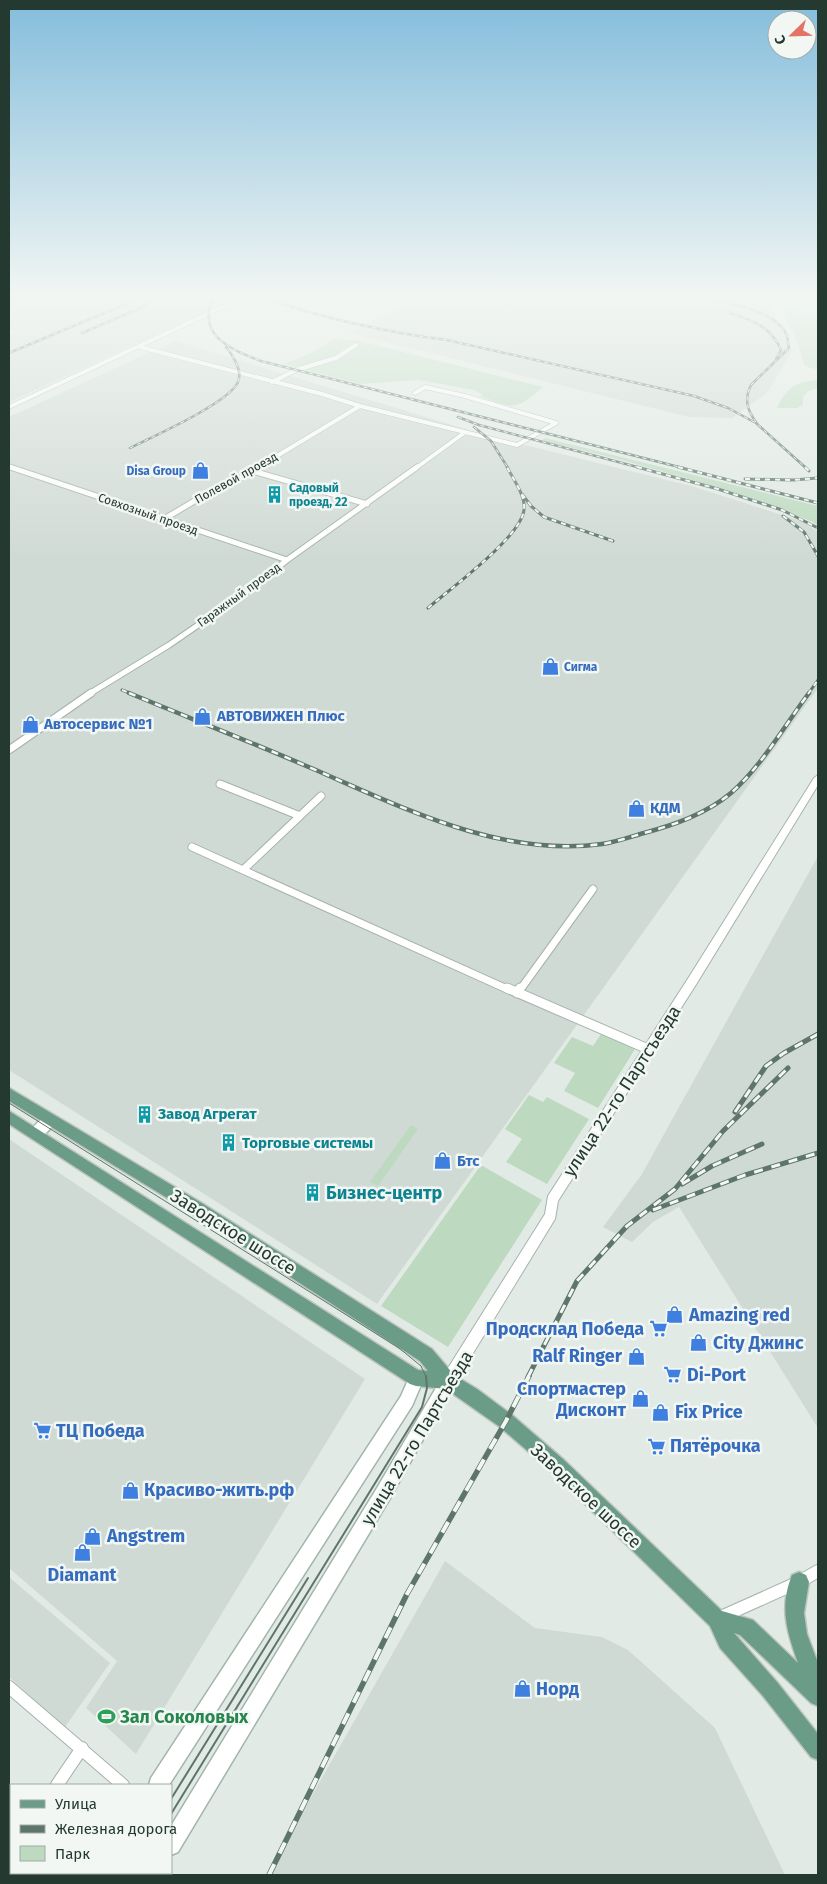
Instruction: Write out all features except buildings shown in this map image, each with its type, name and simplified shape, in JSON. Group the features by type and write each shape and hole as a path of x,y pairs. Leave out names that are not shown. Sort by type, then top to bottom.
{"main road":[{"name":"Заводское шоссе","path":"9,1094 195,1207 426,1356 448,1381 471,1395 506,1421 558,1466 717,1619 727,1641 770,1689 818,1750"},
{"name":"Заводское шоссе","path":"9,1117 416,1378 448,1381"},
{"path":"36,1134 50,1120"},
{"name":"улица 22-го Партсъезда","path":"159,1784 407,1401 416,1378"},
{"name":"улица 22-го Партсъезда","path":"173,1838 383,1494 448,1381"},
{"path":"799,1582 794,1613 797,1634 818,1689"},
{"name":"Заводское шоссе","path":"717,1619 746,1627 818,1696"}],"street":[{"path":"9,407 59,384"},
{"path":"280,384 464,434 517,445 556,423 465,396 426,387 415,393"},
{"name":"Полевой проезд","path":"164,519 218,487 232,483 360,406"},
{"name":"Гаражный проезд","path":"9,750 87,695 169,645 237,599 287,560 464,434"},
{"name":"Совхозный проезд","path":"9,467 287,560"},
{"path":"253,470 367,504"},
{"name":"улица 22-го Партсъезда","path":"448,1381 551,1215 552,1200 693,980 818,778"},
{"path":"220,784 300,816"},
{"path":"243,870 321,796"},
{"path":"192,847 517,994 648,1049"},
{"path":"517,994 593,889"},
{"path":"717,1619 799,1582 818,1571"},
{"path":"9,1687 122,1784"},
{"path":"58,1784 82,1748"}],"shaded area":[{"path":"9,384 49,384 9,402"},
{"path":"81,384 317,384 489,436 695,487 804,522 818,532 818,688 377,1304 9,1070 9,417"},
{"path":"555,384 772,384 767,393 732,418 689,417"},
{"path":"818,856 818,1428 679,1207 653,1222 632,1242 603,1227 642,1174"},
{"path":"9,1139 365,1379 136,1754 86,1708 117,1661 9,1568"},
{"name":"Норд","path":"445,1561 535,1628 602,1637 628,1650 715,1728 785,1875 267,1875"},
{"path":"9,1577 110,1663 65,1727 9,1677"}],"green space":[{"path":"441,384 531,384 543,387 526,401 513,405 507,405 479,396 483,395 474,390"},
{"path":"798,384 818,384 818,388 808,391 803,397 803,405 797,408 777,408 788,390"},
{"path":"545,438 818,506 818,526 813,522 780,509 713,486 610,457 541,441"},
{"path":"603,1031 637,1046 598,1108 564,1091 575,1073 554,1063 572,1037 593,1046"},
{"path":"529,1095 543,1102 547,1097 589,1119 547,1184 506,1162 522,1139 505,1129"},
{"path":"411,1125 418,1129 378,1186 370,1182"},
{"path":"481,1165 542,1200 448,1347 381,1306"}],"tram line":[{"path":"9,1103 399,1348 421,1366 426,1377"},
{"path":"172,1812 422,1407 427,1388 426,1376"},
{"path":"172,1797 308,1578"}],"railway":[{"path":"130,448 206,409 220,400 237,384"},
{"path":"351,384 683,468"},
{"path":"641,384 694,396 728,408 756,423 806,468"},
{"path":"752,384 747,400 750,413 756,422"},
{"path":"458,417 479,425 641,468"},
{"path":"474,427 491,441 508,468"},
{"path":"428,608 498,548 520,521 524,510 523,499 507,467"},
{"path":"637,467 718,489 782,510 818,528"},
{"path":"678,467 818,503"},
{"path":"806,468 809,471"},
{"path":"745,479 793,480 818,478"},
{"path":"522,494 531,506 544,517 613,541"},
{"path":"783,516 804,532 818,556"},
{"path":"808,694 818,680"},
{"path":"122,690 132,694"},
{"path":"129,693 449,825 486,836 524,843 563,846 602,844 618,841 678,822 711,807 742,783 809,693"},
{"path":"735,1112 766,1066 784,1053 818,1034"},
{"path":"528,1377 577,1281 627,1226 675,1189 723,1131 788,1068"},
{"path":"682,1184 712,1166 762,1144"},
{"path":"653,1210 745,1175 818,1153"},
{"path":"269,1875 407,1594 506,1421 529,1376"}],"place":[{"name":"Disa Group","path":"200,471"},
{"name":"Садовый проезд, 22","path":"275,495"},
{"name":"Сигма","path":"550,667"},
{"name":"АВТОВИЖЕН Плюс","path":"203,716"},
{"name":"Автосервис №1","path":"30,724"},
{"name":"КДМ","path":"636,808"},
{"name":"Завод Агрегат","path":"144,1114"},
{"name":"Торговые системы","path":"228,1143"},
{"name":"Бтс","path":"443,1161"},
{"name":"Бизнес-центр","path":"312,1193"},
{"name":"Amazing red","path":"675,1315"},
{"name":"Продсклад Победа","path":"658,1329"},
{"name":"City Джинс","path":"699,1343"},
{"name":"Ralf Ringer","path":"636,1356"},
{"name":"Di-Port","path":"673,1375"},
{"name":"Спортмастер Дисконт","path":"640,1399"},
{"name":"Fix Price","path":"661,1412"},
{"name":"ТЦ Победа","path":"42,1431"},
{"name":"Пятёрочка","path":"656,1446"},
{"name":"Красиво-жить.рф","path":"130,1490"},
{"name":"Angstrem","path":"93,1536"},
{"name":"Diamant","path":"82,1552"},
{"name":"Норд","path":"522,1689"},
{"name":"Зал Соколовых","path":"106,1717"}]}
